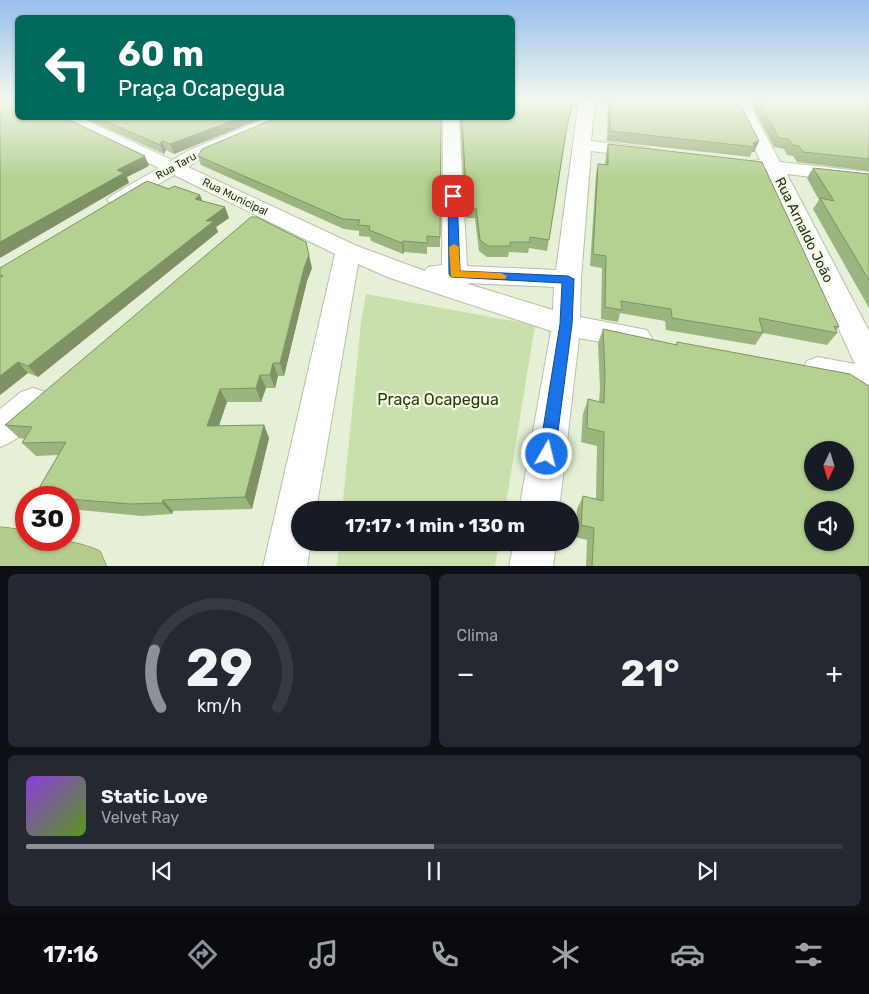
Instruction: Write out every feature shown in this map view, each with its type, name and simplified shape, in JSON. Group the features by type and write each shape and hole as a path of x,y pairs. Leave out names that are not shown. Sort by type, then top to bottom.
{"main road":[{"path":"0,549 32,553 84,566"}],"street":[{"name":"Rua Municipal","path":"87,126 173,167 251,218 348,251"},
{"name":"Rua Taru","path":"99,211 173,167 261,126"},
{"path":"451,126 455,282"},
{"path":"540,501 566,324 568,279 584,126"},
{"name":"Rua Arnaldo João","path":"753,126 869,360"},
{"path":"582,145 658,154"},
{"path":"744,163 869,178"},
{"path":"285,566 348,251 399,272 455,282 566,324 668,343"},
{"path":"455,282 568,279"},
{"path":"792,366 869,380"},
{"path":"0,430 53,386"},
{"path":"532,566 534,551"}],"green space":[{"name":"Praça Ocapegua","path":"366,294 535,325 506,501 343,501 361,323"},
{"path":"338,551 498,551 495,566 337,566"}],"building":[{"path":"0,126 83,126 145,156 117,170 124,173 0,242"},
{"path":"118,126 217,126 170,144 162,141 160,145"},
{"path":"256,126 441,126 440,237 427,236 427,243 403,241 402,243 369,230 370,226 358,225 360,220 343,219 198,156 202,149"},
{"path":"462,126 567,126 549,240 530,237 530,242 510,242 510,246 488,246 480,240 476,208 467,208"},
{"path":"610,126 752,126 759,141 753,143 755,147 610,131"},
{"path":"773,126 869,126 869,159 803,152 799,146 793,145 789,139 779,138"},
{"path":"608,144 762,162 839,327 834,326 837,333 759,318 763,333 672,318 671,309 621,301 622,310 605,307 606,256 593,254 598,164 608,165"},
{"path":"813,168 869,174 869,280 820,198 834,201"},
{"path":"147,181 169,189 174,186 200,195 195,199 225,207 206,221 214,221 28,366 18,362 0,376 0,278 3,276 0,275 0,268"},
{"path":"251,217 257,217 306,242 309,255 280,363 273,363 270,375 260,375 256,388 220,389 207,426 264,425 245,497 163,500 162,503 130,504 80,500 80,486 40,486 66,442 22,443 32,427 5,425"},
{"path":"603,329 677,345 677,342 850,374 869,386 869,566 592,566 594,528 581,525 583,496 603,501 604,432 587,428 588,399 604,403"}],"slow traffic":[{"path":"454,247 455,274 501,276"}],"route":[{"path":"453,196 455,274 568,279 566,324 547,454"}]}
